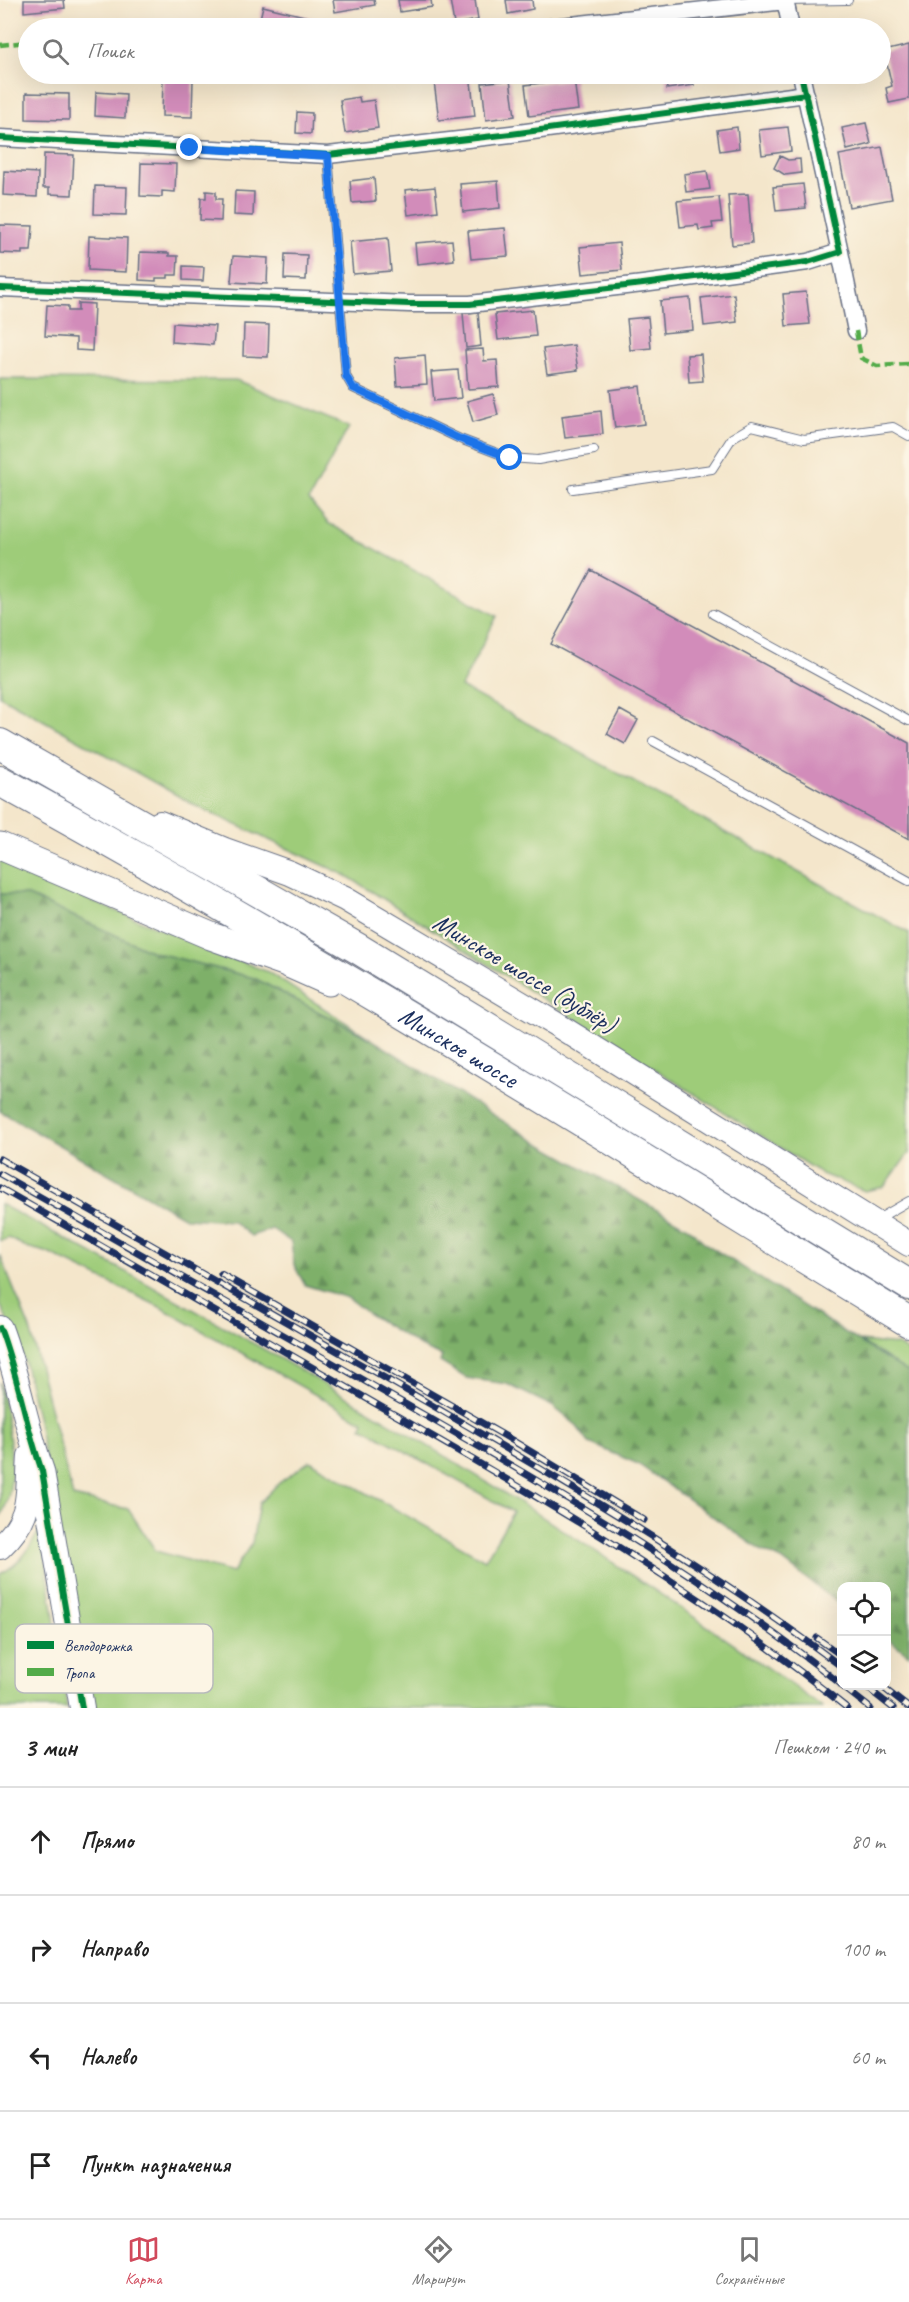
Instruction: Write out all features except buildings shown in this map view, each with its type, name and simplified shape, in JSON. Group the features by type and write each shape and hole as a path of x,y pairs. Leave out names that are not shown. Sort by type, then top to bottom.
{"highway":[{"name":"Минское шоссе","path":"0,744 357,948 909,1286"},
{"name":"Минское шоссе","path":"0,781 78,823 430,1029 909,1322"}],"main road":[{"name":"Минское шоссе (дублёр)","path":"89,793 225,850 290,873 345,898 554,1023 909,1244"},
{"path":"0,846 211,936 284,962 430,1029"},
{"path":"0,1328 13,1361 31,1439 42,1471 68,1624"},
{"path":"0,1547 20,1527 24,1517 31,1439"},
{"path":"79,1693 82,1708"}],"street":[{"path":"630,18 785,0 789,18"},
{"path":"804,84 856,331"},
{"path":"0,138 328,156 806,94"},
{"path":"0,288 470,304 796,264 840,252"}],"lane":[{"path":"785,0 848,0"},
{"path":"328,156 346,376 353,388 460,439 510,458 538,460 594,450"},
{"path":"573,489 712,469 732,438 752,426 804,439 893,427 909,436"},
{"path":"713,614 909,721"},
{"path":"653,741 909,881"},
{"path":"873,1222 909,1201"}],"green space":[{"path":"0,379 236,380 349,427 309,500 328,523 497,616 461,687 909,933 909,1153 884,1187 865,1191 822,1174 347,876 198,807 0,696"},
{"path":"0,859 59,888 268,972 371,1039 254,978 153,952 26,895 0,894"},
{"path":"0,894 26,895 153,952 254,978 371,1039 532,1139 689,1228 706,1244 909,1373 909,1655 891,1641 891,1582 837,1582 837,1602 782,1560 759,1549 638,1464 589,1443 575,1424 552,1406 507,1384 466,1378 440,1362 442,1356 425,1349 367,1313 348,1298 305,1285 294,1265 291,1242 272,1229 251,1236 232,1221 185,1218 0,1111"},
{"path":"0,1204 212,1320 420,1441 625,1570 823,1708 90,1708 87,1693 213,1693 213,1624 75,1624 38,1421 24,1360 0,1304 0,1255 30,1329 73,1497 128,1509 156,1551 232,1573 252,1543 259,1503 279,1483 310,1461 485,1560 513,1512 362,1427 364,1422 160,1307 46,1252 26,1247 9,1238 0,1241"},
{"path":"860,1341 898,1345 909,1352 909,1373"},
{"path":"0,1382 9,1433 12,1469 7,1503 0,1517"},
{"path":"41,1527 55,1624 15,1624 15,1693 65,1693 67,1708 0,1708 0,1574 14,1565 33,1542"}],"railway":[{"path":"0,1159 404,1389 627,1521 736,1592 837,1663"},
{"path":"0,1174 573,1502 684,1571 790,1645 837,1681"},
{"path":"0,1188 567,1515 738,1626 847,1708"},
{"path":"221,1274 505,1436 644,1520"},
{"path":"817,1638 837,1652"},
{"path":"847,1690 870,1708"},
{"path":"870,1690 893,1708"},
{"path":"886,1690 909,1708"}],"marked path":[{"path":"0,45 18,43"},
{"path":"856,331 861,358 877,366 909,364"}],"cycle path":[{"path":"0,288 409,304 470,304 808,262 840,252 803,84"},
{"path":"0,138 328,155 511,134 806,94"},
{"path":"0,1328 42,1471 68,1624"},
{"path":"79,1693 82,1708"}],"route":[{"path":"190,148 328,156 346,376 349,383 353,388 460,439 510,458"}]}
